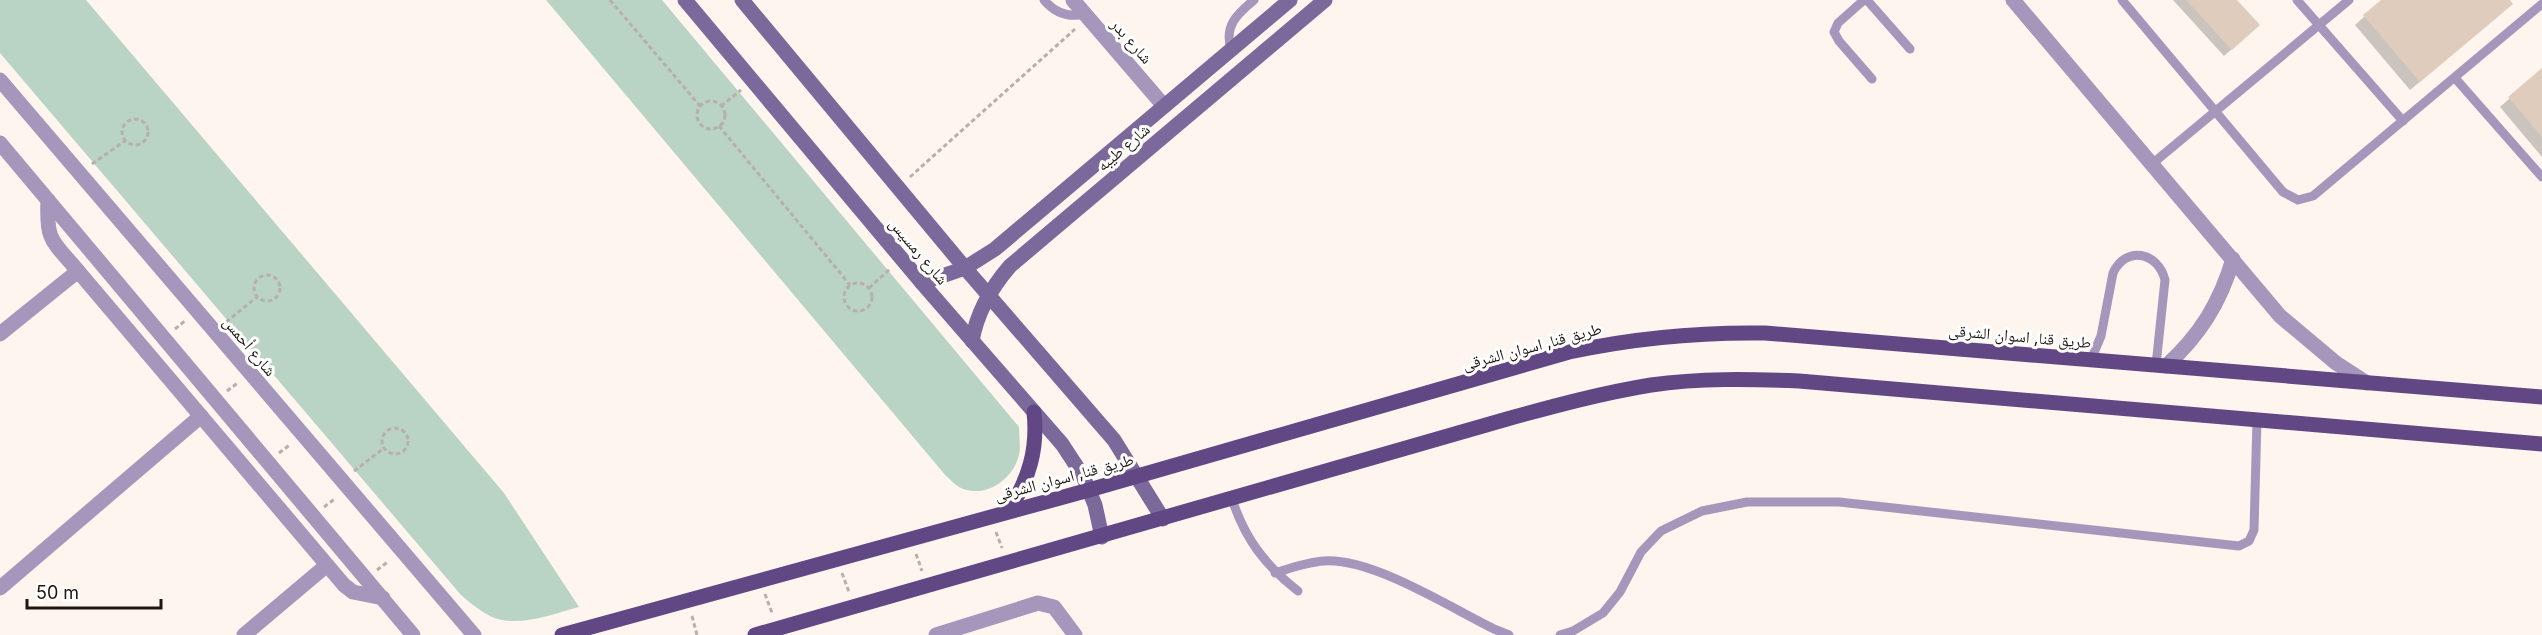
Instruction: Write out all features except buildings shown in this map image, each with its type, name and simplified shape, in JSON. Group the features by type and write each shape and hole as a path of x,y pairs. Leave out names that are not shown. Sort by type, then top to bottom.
{"main road":[{"name":"شارع رمسيس","path":"685,0 1073,460 1089,490 1102,537"},
{"name":"شارع رمسيس","path":"742,0 965,268 1102,425 1138,476 1163,519"},
{"name":"شارع طيبه","path":"922,283 965,268 995,249 1290,0"},
{"name":"شارع طيبه","path":"972,341 978,317 988,295 1023,254 1324,0"},
{"name":"طريق قنا, اسوان الشرقى","path":"562,635 1089,490 1559,355 1647,338 1725,332 1765,333 2542,397"},
{"path":"755,635 1232,500 1545,408 1617,391 1688,382 1743,379 1799,381 2542,444"},
{"path":"1008,511 1026,481 1031,465 1035,447 1034,412"}],"street":[{"name":"شارع بدر","path":"1073,0 1164,106"},
{"path":"2013,0 2255,289 2293,328 2336,363 2367,383"},
{"name":"شارع أحمس","path":"0,80 474,635"},
{"path":"0,105 12,94"},
{"path":"0,143 413,635"},
{"path":"48,200 47,227 50,237 78,271 327,565 353,592 383,598"},
{"path":"2161,365 2197,336 2216,307 2232,259"},
{"path":"0,334 78,271"},
{"path":"0,588 201,416"},
{"path":"244,635 327,565"},
{"path":"936,635 1038,603 1054,607 1075,635"}],"lane":[{"path":"1044,0 1060,13 1086,16"},
{"path":"1231,50 1228,35 1232,22 1254,0"},
{"path":"1872,79 1834,32 1838,23 1865,0 1910,49"},
{"path":"2122,0 2283,192 2298,200 2313,196 2542,4"},
{"path":"2297,0 2403,121"},
{"path":"2152,164 2349,0"},
{"path":"2455,78 2542,177"},
{"path":"2091,360 2103,328 2112,273 2117,264 2128,257 2141,255 2153,259 2162,269 2165,280 2161,365"},
{"path":"1560,635 1573,631 1603,613 1620,592 1641,552 1661,531 1702,511 1747,502 1839,502 2239,546 2249,541 2254,530 2257,420"},
{"path":"1232,500 1248,539 1275,573 1298,591"},
{"path":"1275,573 1299,565 1325,561 1351,563 1376,570 1509,635"}],"path":[{"path":"610,0 700,106"},
{"path":"898,187 1086,16"},
{"path":"721,106 753,81"},
{"path":"711,101 721,106 725,117 719,126 708,129 703,127 697,117 700,106 711,101"},
{"path":"135,118 146,123 149,134 146,140 136,145 125,141 122,135 124,124 135,118"},
{"path":"719,126 850,285"},
{"path":"79,173 125,141"},
{"path":"869,288 902,259"},
{"path":"273,275 278,279 280,284 278,296 268,301 257,297 254,285 261,276 273,275"},
{"path":"860,283 869,288 872,299 870,304 861,310 850,308 844,300 844,294 850,285 860,283"},
{"path":"214,332 257,297"},
{"path":"165,339 196,310"},
{"path":"217,400 249,374"},
{"path":"390,428 402,429 406,433 408,445 405,450 394,454 384,448 382,437 390,428"},
{"path":"269,462 302,435"},
{"path":"314,515 384,448"},
{"path":"990,516 1007,564"},
{"path":"911,538 926,587"},
{"path":"367,579 402,551"},
{"path":"837,558 854,608"},
{"path":"760,580 777,629"}],"green space":[{"path":"0,0 86,0 504,493 579,607 536,619 502,620 483,612 461,595 0,53"},
{"path":"546,0 662,0 1019,427 1019,455 1016,464 1005,479 989,489 970,491 959,487 946,476"}]}
